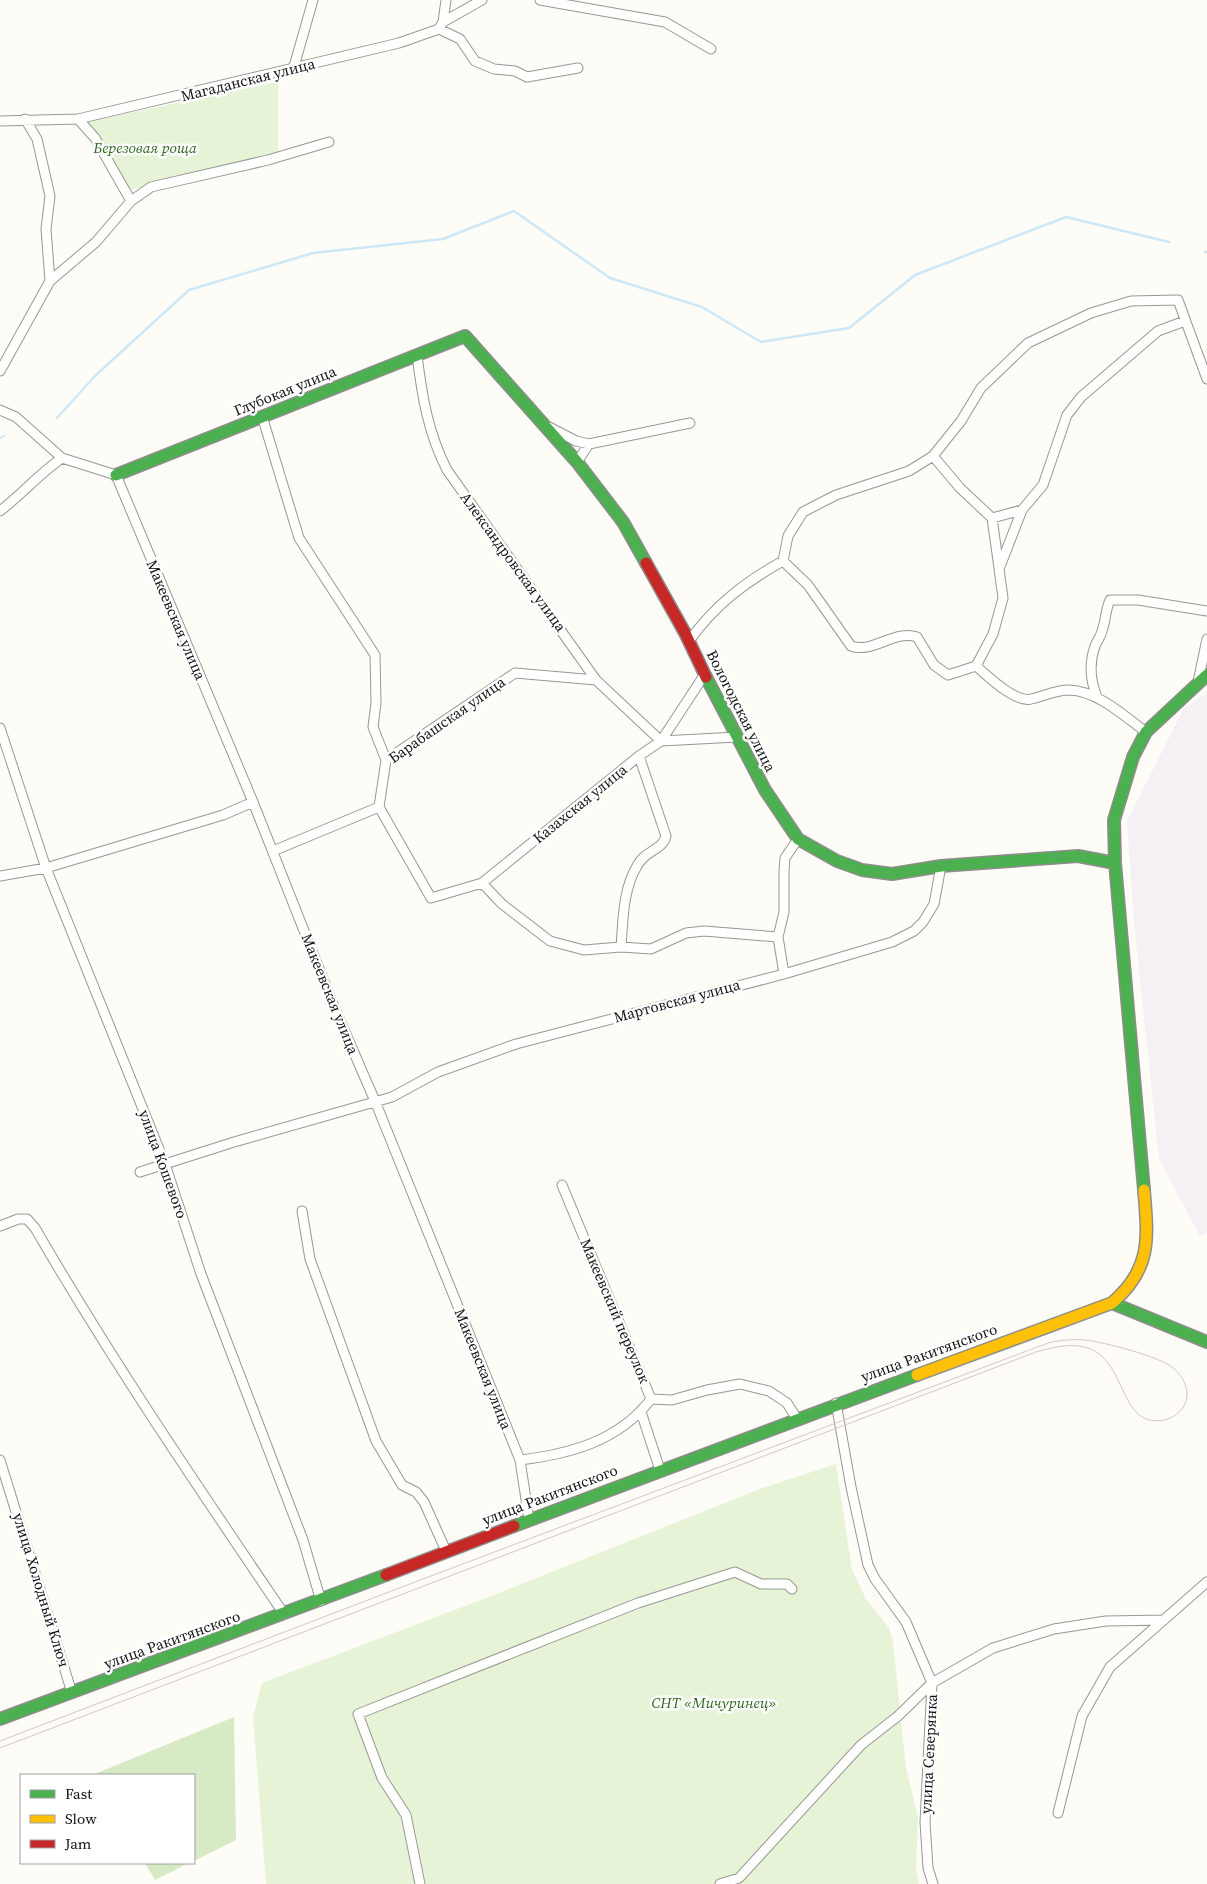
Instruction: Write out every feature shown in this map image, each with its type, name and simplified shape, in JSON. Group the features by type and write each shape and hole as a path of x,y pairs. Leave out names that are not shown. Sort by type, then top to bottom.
{"main road":[{"name":"Глубокая улица","path":"116,474 465,336"},
{"name":"Вологодская улица","path":"465,336 576,462 623,522 689,641 765,790 798,839 837,861 862,870 892,874 941,866 1078,856 1115,864"},
{"path":"1202,679 1146,732 1133,757 1114,820 1115,864 1147,1229 1140,1272 1133,1284 1112,1302 1207,1342"},
{"name":"улица Ракитянского","path":"0,1719 320,1601 529,1519 836,1403 1112,1302"}],"street":[{"path":"293,70 313,0"},
{"path":"446,0 441,26 460,39 475,61 494,69 515,71 527,77 578,68"},
{"name":"Магаданская улица","path":"0,121 78,119 293,70 399,43 441,26 482,0"},
{"path":"540,0 665,22 711,49"},
{"path":"25,119 37,139 50,196 46,229 50,281"},
{"path":"78,119 95,138 131,201"},
{"path":"0,371 50,281 96,242 131,201 151,187 268,160 329,142"},
{"path":"689,641 705,618 729,595 783,561 788,536 803,512 836,495 909,471 933,456 961,421 981,388 1028,343 1091,313 1131,301 1178,300 1207,379"},
{"path":"999,569 1022,510 1043,484 1067,415 1081,397 1158,331 1185,321"},
{"name":"Александровская улица","path":"417,355 424,410 437,450 447,470 596,680 661,741"},
{"path":"0,410 16,417 62,458 116,474"},
{"path":"262,416 298,538 375,655 376,703 373,727 386,760"},
{"path":"541,423 576,441 589,444 690,424"},
{"path":"576,462 589,444"},
{"path":"783,561 808,585 851,646 857,648 868,646 908,633 918,637 934,666 948,675 976,666 993,634 1003,598 992,518 960,488 933,456"},
{"path":"0,511 20,496 42,472 62,458"},
{"name":"Макеевская улица","path":"116,474 253,802 335,1009 375,1102 520,1460 529,1519"},
{"path":"992,518 1022,510"},
{"path":"1097,697 1091,682 1090,672 1095,646 1102,630 1105,610 1110,600 1138,600 1207,611"},
{"path":"1202,679 1207,639"},
{"path":"976,666 1010,693 1029,700 1050,693 1069,690 1097,697 1146,732"},
{"name":"Барабашская улица","path":"379,807 386,760 514,673 596,680"},
{"path":"661,741 705,674"},
{"name":"улица Кошевого","path":"0,728 46,868 165,1164 201,1274 303,1540 320,1601"},
{"path":"661,741 737,737"},
{"name":"Казахская улица","path":"379,807 431,898 482,883 639,756 661,741"},
{"path":"621,947 626,896 637,865 649,851 664,842 666,836 639,756"},
{"path":"0,876 46,868 223,815 253,802"},
{"path":"273,851 379,807"},
{"path":"784,974 778,937 784,912 785,858 798,839"},
{"name":"Мартовская улица","path":"140,1172 392,1097 438,1072 516,1044 784,974 892,942 914,931 924,922 934,904 941,866"},
{"path":"482,883 502,904 550,941 584,950 621,947 651,949 686,932 704,931 778,937"},
{"name":"Макеевский переулок","path":"562,1185 651,1399 672,1400 707,1390 740,1384 770,1392 786,1403 797,1419"},
{"path":"302,1212 310,1259 376,1441 402,1485 416,1492 424,1502 446,1551"},
{"path":"0,1226 27,1219 35,1228 99,1334 200,1491 284,1614"},
{"path":"520,1460 577,1449 608,1437 633,1421 651,1399"},
{"name":"улица Северянка","path":"836,1403 851,1487 868,1565 875,1579 906,1622 932,1683 925,1822 928,1868 933,1884"},
{"path":"641,1412 660,1470"},
{"name":"улица Холодный Ключ","path":"0,1460 72,1693"},
{"path":"420,1884 406,1815 382,1778 358,1714 638,1603 736,1572 761,1584 787,1584 792,1590"},
{"path":"1058,1812 1082,1716 1110,1667 1207,1582"},
{"path":"720,1884 739,1878 861,1745 898,1716 932,1683 993,1648 1054,1629 1106,1621 1164,1620"}],"shaded area":[{"path":"1207,693 1207,1233 1200,1236 1159,1159 1134,922 1127,821 1184,708"}],"green space":[{"name":"Березовая роща","path":"278,82 278,152 126,191 86,122"},
{"name":"СНТ «Мичуринец»","path":"836,1464 852,1570 866,1599 889,1628 893,1642 906,1768 918,1817 916,1869 919,1884 266,1884 253,1717 262,1683 486,1598 760,1489"},
{"path":"234,1717 236,1840 195,1860 195,1774 97,1773"},
{"path":"146,1864 187,1864 155,1880"}],"waterway":[{"path":"57,418 96,375 189,290 313,253 443,239 514,211 610,278 702,307 761,342 849,328 915,275 1066,217 1169,242"},
{"path":"0,438 4,436"}],"tram line":[{"path":"0,1741 1048,1343 1066,1340 1085,1340 1143,1354 1172,1367 1181,1376 1185,1384 1187,1396 1181,1411 1167,1419 1151,1420 1144,1418 1131,1406 1109,1364 1095,1351 1081,1346 1073,1346 1036,1352 0,1748"}],"traffic: fast":[{"path":"116,475 465,336 577,462 623,522 646,563"},
{"path":"1144,1190 1115,863 1114,820 1133,757 1146,732 1207,675"},
{"path":"706,677 765,790 798,839 837,861 862,870 892,874 941,866 1078,856 1115,863"},
{"path":"1112,1303 1207,1342"},
{"path":"514,1526 917,1375"},
{"path":"0,1719 386,1575"}],"traffic: slow":[{"path":"917,1375 1112,1303 1125,1290 1141,1265 1146,1238 1144,1190"}],"traffic: jam":[{"path":"646,563 685,633 706,677"},
{"path":"386,1575 514,1526"}]}
